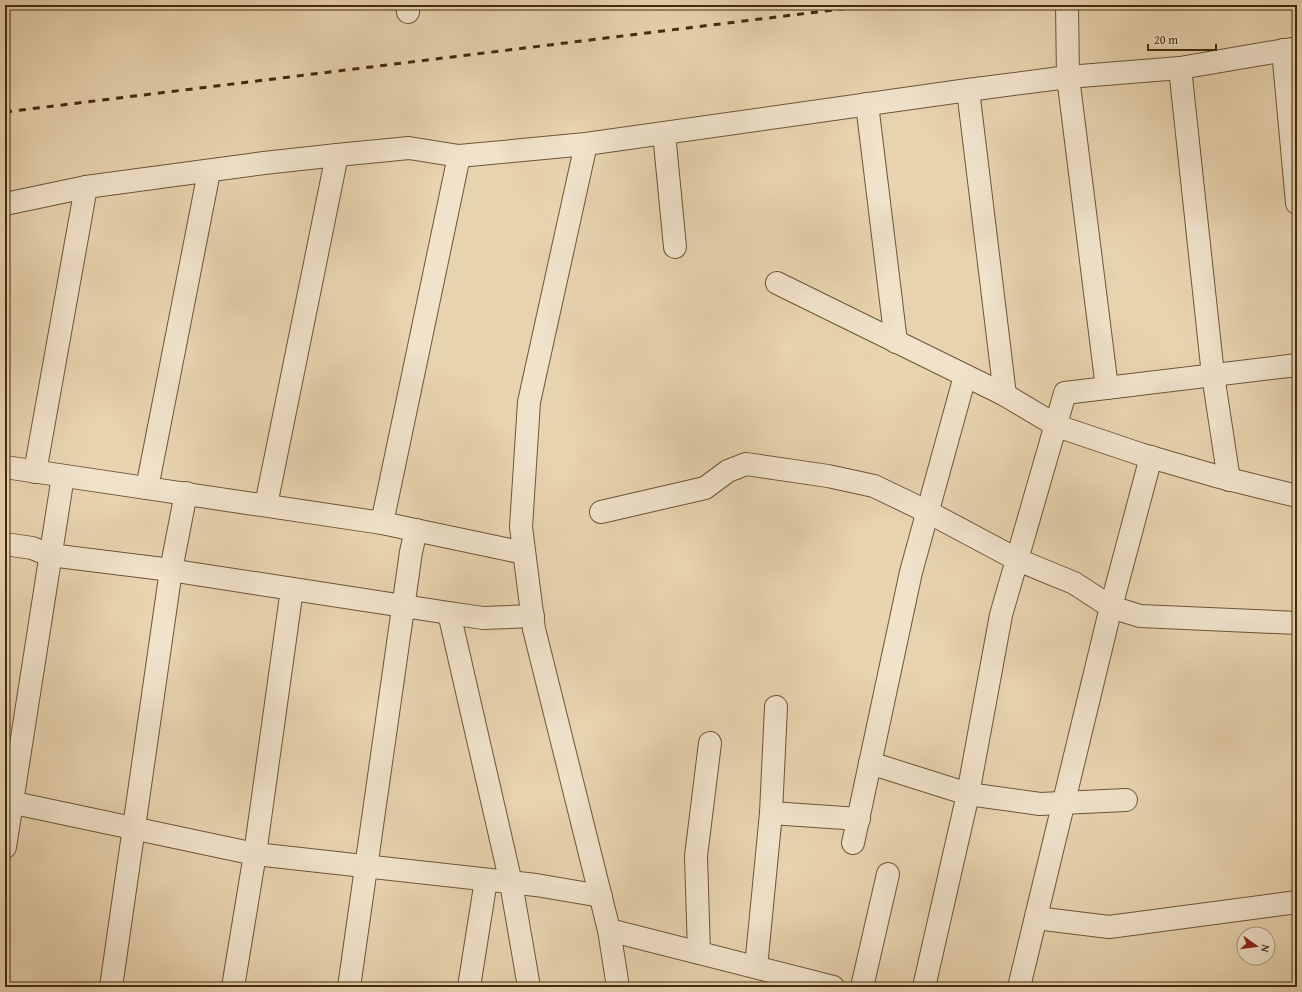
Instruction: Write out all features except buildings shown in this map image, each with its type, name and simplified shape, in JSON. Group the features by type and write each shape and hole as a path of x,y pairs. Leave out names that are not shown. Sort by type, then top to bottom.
{"street":[{"path":"1067,5 1068,77 1107,388"},
{"path":"5,204 86,187 209,172 264,163 337,155 409,148 459,156 586,144 1068,77 1180,68 1290,49 1297,203"},
{"path":"1180,68 1213,376 1229,480"},
{"path":"968,90 1005,395"},
{"path":"867,104 896,342"},
{"path":"664,133 675,247"},
{"path":"586,144 529,402 521,527 533,616 610,930 618,987"},
{"path":"266,505 337,155"},
{"path":"382,523 459,156"},
{"path":"147,488 209,172"},
{"path":"35,472 86,187"},
{"path":"777,283 1005,395 1056,426 1151,457 1229,480 1297,496"},
{"path":"924,987 968,794 1001,615 1065,393 1297,365"},
{"path":"853,844 911,572 965,376"},
{"path":"1019,987 1111,607 1151,457"},
{"path":"601,512 705,488 728,471 746,464 828,476 874,486 928,512 1018,560 1074,583 1111,607 1140,616 1297,623"},
{"path":"5,467 382,523 524,553"},
{"path":"5,846 9,802 63,476"},
{"path":"111,987 171,570 186,493"},
{"path":"349,987 411,552 416,530"},
{"path":"5,544 32,548 50,554 171,570 483,618 533,616"},
{"path":"233,987 255,854 292,589"},
{"path":"449,613 511,883 529,987"},
{"path":"756,967 772,813 776,707"},
{"path":"699,953 696,856 710,743"},
{"path":"870,763 968,794 1040,804 1126,800"},
{"path":"9,802 255,854 367,868 511,883 601,896"},
{"path":"772,813 859,819"},
{"path":"862,987 888,874"},
{"path":"469,987 486,880"},
{"path":"1036,918 1109,927 1297,902"},
{"path":"610,930 833,987"}],"railway":[{"path":"5,112 874,5"}]}
